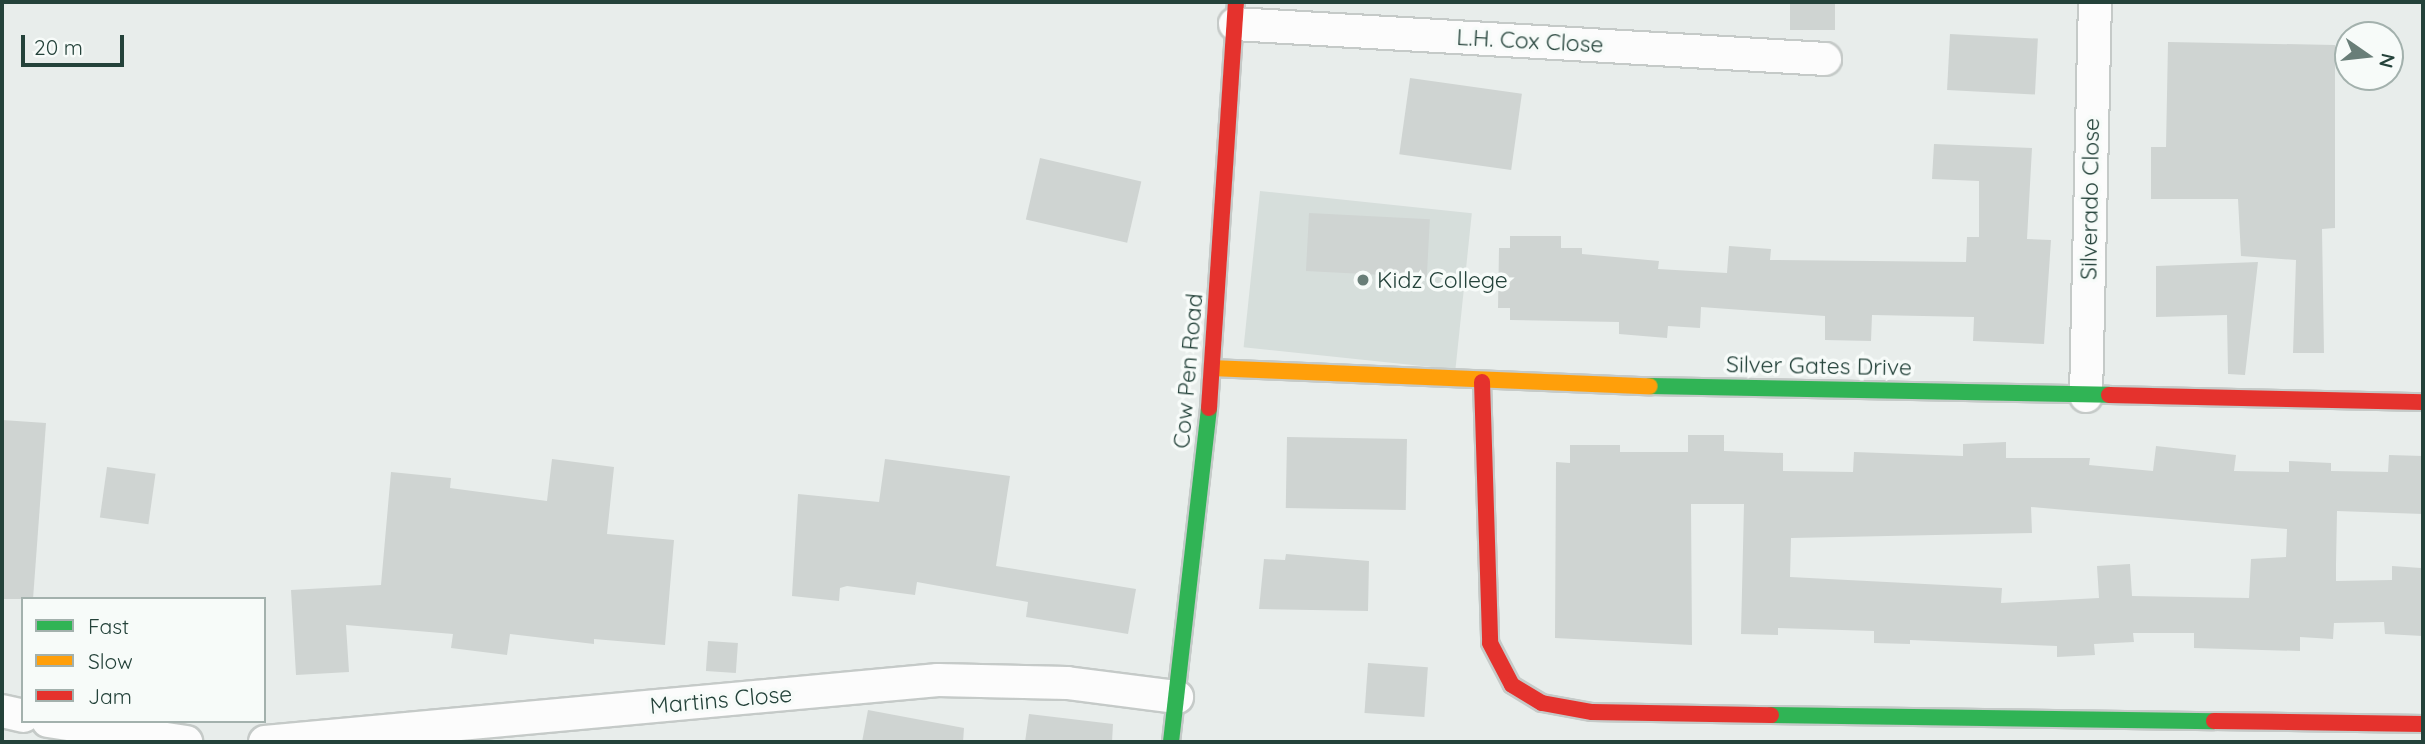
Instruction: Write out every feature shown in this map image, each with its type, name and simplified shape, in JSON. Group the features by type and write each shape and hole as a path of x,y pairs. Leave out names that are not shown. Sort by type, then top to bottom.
{"street":[{"name":"Silverado Close","path":"2086,396 2095,2"},
{"name":"L.H. Cox Close","path":"1236,13 1825,59"},
{"name":"Cow Pen Road","path":"1171,742 1213,368 1236,13"},
{"name":"Silver Gates Drive","path":"1213,368 1482,382 2423,402"},
{"path":"1482,382 1490,643 1512,685 1542,703 1592,712 2423,724"},
{"name":"Martins Close","path":"265,742 437,733 938,680 1067,683 1177,697"},
{"path":"2,711 21,716"},
{"path":"61,723 186,742"}],"shaded area":[{"name":"Kidz College","path":"1260,191 1472,213 1455,369 1244,347"}],"building":[{"path":"1790,2 1835,2 1835,30 1790,30"},
{"path":"1950,34 2038,39 2035,95 1947,90"},
{"path":"2168,42 2334,45 2335,228 2322,229 2324,353 2293,353 2296,260 2241,256 2238,199 2151,199 2151,147 2166,147"},
{"path":"1410,78 1522,94 1511,170 1399,154"},
{"path":"1934,144 2032,148 2027,239 2051,240 2044,344 1973,341 1974,317 1872,315 1871,341 1825,340 1825,316 1701,307 1700,328 1668,326 1667,338 1619,334 1619,322 1510,320 1510,308 1498,308 1499,248 1510,248 1510,236 1561,236 1561,248 1582,248 1582,254 1659,261 1658,269 1727,273 1729,246 1771,249 1770,260 1966,262 1967,237 1979,237 1979,181 1932,179"},
{"path":"1040,158 1141,181 1127,243 1026,219"},
{"path":"1309,213 1430,219 1427,277 1306,271"},
{"path":"2258,262 2245,375 2228,374 2227,315 2156,317 2156,266"},
{"path":"2,420 46,423 33,597 2,599"},
{"path":"1688,435 1724,435 1724,451 1783,453 1783,471 1853,472 1854,452 1963,456 1963,444 2006,442 2006,458 2090,458 2089,465 2153,471 2156,446 2236,455 2234,471 2289,472 2289,461 2331,463 2331,471 2388,472 2389,455 2423,456 2423,514 2337,511 2336,581 2392,580 2392,566 2421,568 2423,636 2385,634 2384,622 2334,623 2333,639 2300,637 2300,651 2194,648 2194,633 2133,633 2134,642 2094,644 2095,655 2057,657 2057,646 1910,640 1910,644 1874,643 1874,631 1778,628 1778,635 1741,634 1744,504 1691,504 1692,645 1555,638 1556,462 1570,463 1570,445 1620,445 1620,452 1688,452","holes":["2031,507 2287,529 2286,557 2251,559 2249,598 2132,596 2130,564 2097,566 2099,598 2001,603 2002,588 1790,577 1791,538 2032,533"]},
{"path":"1287,437 1407,439 1406,510 1286,508"},
{"path":"552,459 614,467 607,534 674,540 665,645 594,639 594,644 510,634 507,655 451,648 453,634 346,625 349,672 296,675 291,590 381,585 391,472 451,478 450,488 547,501"},
{"path":"885,459 1010,476 996,566 1136,589 1128,634 1026,617 1028,602 917,582 915,595 847,586 840,588 839,601 792,596 798,494 879,502"},
{"path":"107,467 156,474 148,524 100,518"},
{"path":"1286,554 1369,561 1368,611 1259,609 1264,559 1285,560"},
{"path":"708,641 738,643 736,673 706,671"},
{"path":"1368,663 1428,667 1424,717 1365,713"},
{"path":"868,710 964,728 963,742 862,742"},
{"path":"1029,714 1113,724 1112,742 1025,742"}],"traffic: fast":[{"path":"1650,386 2109,395"},
{"path":"1171,742 1209,408"},
{"path":"1771,715 2214,721"}],"traffic: slow":[{"path":"1213,368 1650,386"}],"traffic: jam":[{"path":"1209,408 1236,2"},
{"path":"1482,382 1490,643 1512,685 1542,703 1592,712 1771,715"},
{"path":"2109,395 2423,402"},
{"path":"2214,721 2423,724"}],"place":[{"name":"Kidz College","path":"1363,280"}]}
